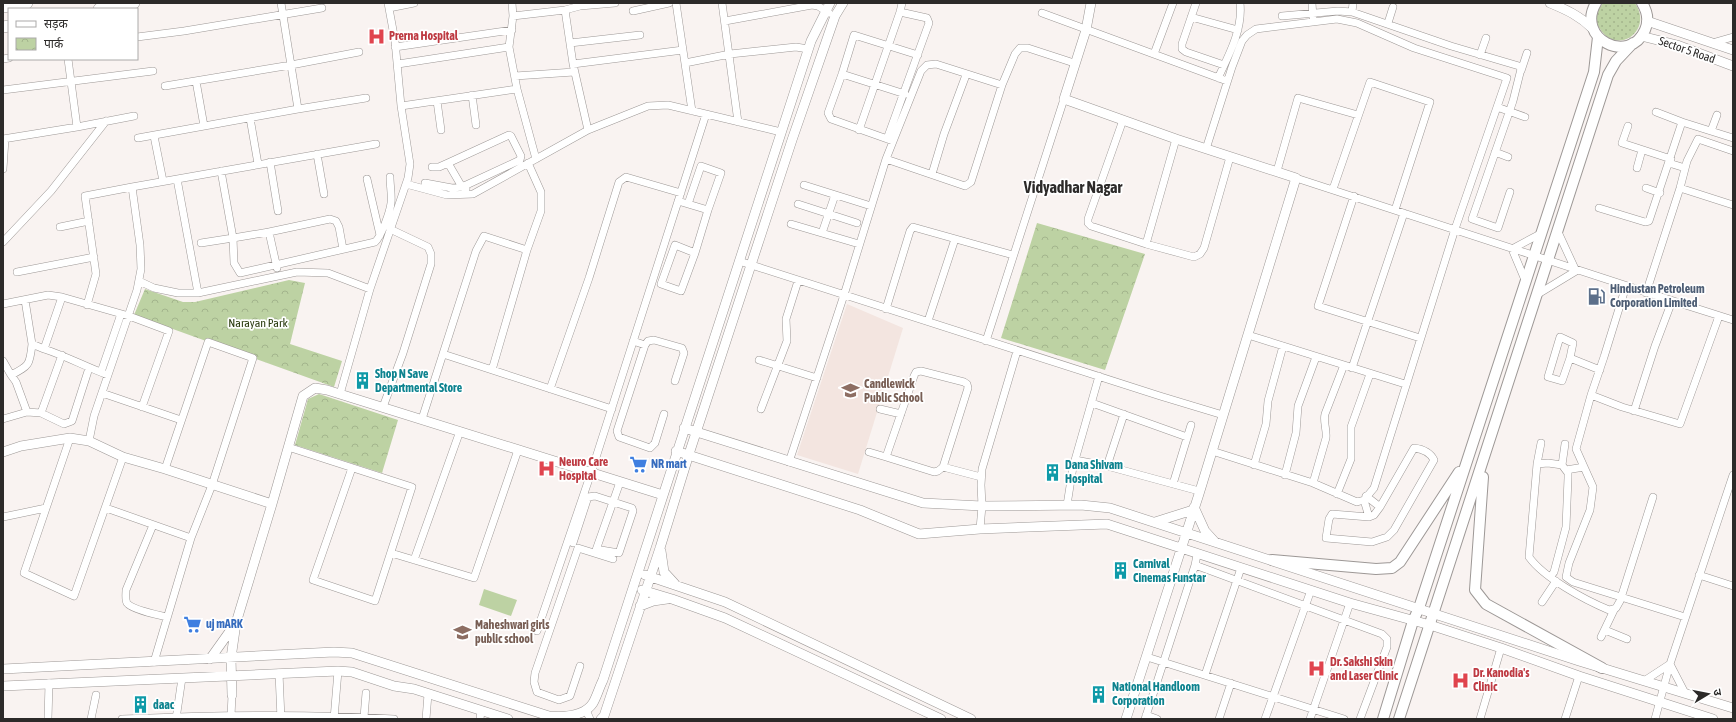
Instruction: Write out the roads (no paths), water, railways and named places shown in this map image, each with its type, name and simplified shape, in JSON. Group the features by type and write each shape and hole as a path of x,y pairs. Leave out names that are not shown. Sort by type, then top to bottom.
{"main road":[{"path":"3,7 27,3"},
{"path":"105,8 134,3"},
{"path":"1383,719 1413,621 1419,608 1532,256 1594,72 1596,33 1591,15 1596,3"},
{"path":"1399,719 1484,462 1608,75 1616,61 1637,39 1647,21 1643,4"},
{"path":"1596,33 1605,43 1614,46 1624,46 1637,39"},
{"path":"1272,560 1358,568 1392,568 1400,562 1466,461"},
{"path":"1484,462 1475,590 1486,604 1602,668"}],"street":[{"path":"281,3 298,109"},
{"path":"340,394 370,290 406,184 410,164 400,106 398,64 389,6 414,3"},
{"path":"512,3 512,30 508,47 517,89 536,159"},
{"path":"513,16 565,10 580,5 615,3"},
{"path":"633,11 669,3"},
{"path":"676,3 692,111"},
{"path":"722,3 738,122"},
{"path":"601,719 604,716 651,577 689,454 792,140 835,16 843,3"},
{"path":"859,130 876,86 902,3"},
{"path":"986,341 1064,99 1074,63 1086,30 1090,3"},
{"path":"1154,54 1173,3"},
{"path":"1196,3 1182,44 1182,49 1186,52 1224,66"},
{"path":"1218,78 1241,20 1240,3"},
{"path":"1312,3 1313,21"},
{"path":"1352,12 1353,3"},
{"path":"1550,3 1566,9 1582,18 1596,33"},
{"path":"725,21 812,5 827,5"},
{"path":"827,5 835,16"},
{"path":"3,668 154,662 334,652 352,654 548,716 570,717 586,710 592,704 603,680 676,451 808,49 827,5"},
{"path":"138,36 184,31 322,8"},
{"path":"1388,23 1393,8"},
{"path":"565,10 574,72 588,130"},
{"path":"789,462 844,295 886,159 890,140 904,94 929,20 922,16 900,12"},
{"path":"1282,16 1312,12 1352,12 1480,55 1519,66 1521,71"},
{"path":"1042,14 1227,81"},
{"path":"1191,17 1238,30"},
{"path":"1206,149 1227,81 1242,41 1246,35 1256,29 1336,19 1357,23 1414,48 1507,78 1455,229 1405,384 1374,488 1365,498 1357,502 1312,483 1212,451"},
{"name":"Sector 5 Road","path":"1647,21 1733,50"},
{"path":"395,47 512,30"},
{"path":"570,43 640,35"},
{"path":"890,140 831,120 828,113 854,35 888,47 918,55"},
{"path":"1712,43 1733,37"},
{"path":"1480,55 1486,38"},
{"name":"Sector 5 Road","path":"1637,39 1677,45 1733,66"},
{"path":"1432,54 1436,40"},
{"path":"398,64 508,47"},
{"path":"685,63 730,54 796,47 808,49"},
{"path":"886,159 965,186 971,182 1002,85 1015,54 1020,48 1028,48 1074,63"},
{"path":"573,64 683,50"},
{"path":"165,86 359,52"},
{"path":"1510,192 1498,228 1472,219 1509,112 1527,53"},
{"path":"68,60 77,127"},
{"path":"890,140 921,71 926,65 936,64 966,75 1002,85"},
{"path":"3,90 154,72"},
{"path":"515,76 574,72"},
{"path":"842,74 904,94"},
{"path":"932,174 944,134 966,75"},
{"path":"196,81 204,126"},
{"path":"1333,189 1370,82 1430,102 1395,210"},
{"path":"400,106 517,89"},
{"path":"472,95 476,125"},
{"path":"138,138 366,98"},
{"path":"1277,171 1298,98 1358,115"},
{"path":"1064,99 1176,140 1455,229 1548,262 1733,320"},
{"path":"438,100 441,130"},
{"path":"406,184 447,195 469,195 588,130 648,106 668,105 781,132"},
{"path":"1497,107 1525,117"},
{"path":"1656,112 1733,138"},
{"path":"580,666 570,696 559,700 537,692 534,682 535,673 565,588 571,544 591,473 706,114"},
{"path":"1711,131 1717,115"},
{"path":"3,169 4,139 134,116"},
{"path":"250,118 258,164"},
{"path":"1123,120 1088,219 1088,223 1091,226 1146,244 1194,257 1200,254 1204,248 1230,157"},
{"path":"3,242 51,192 106,121"},
{"path":"1599,208 1645,222 1651,218 1682,122"},
{"path":"1628,126 1622,143 1685,168"},
{"path":"426,183 452,188 462,187 520,160 521,156 511,136 506,135 448,163 432,167"},
{"path":"154,136 163,181"},
{"path":"1646,293 1685,168 1698,139 1733,151"},
{"path":"1146,244 1176,140"},
{"path":"87,304 96,274 85,196 376,144"},
{"path":"1637,168 1642,150"},
{"path":"1495,152 1508,158"},
{"path":"317,154 324,194"},
{"path":"270,162 278,211"},
{"path":"448,163 462,187 467,189 469,195"},
{"path":"492,370 527,250 541,211 541,192 528,163"},
{"path":"688,204 701,166 721,173 695,252 681,291 661,284 675,245 695,252"},
{"path":"221,171 233,238 234,263 240,273 374,242 380,235 391,205 390,177"},
{"path":"550,389 589,278 619,182 626,177 681,193"},
{"path":"1126,719 1187,533 1296,178"},
{"path":"176,179 198,293"},
{"path":"367,179 380,235"},
{"path":"804,185 871,206"},
{"path":"89,441 94,416 129,316 139,281 141,269 140,245 132,187"},
{"path":"1646,188 1660,193"},
{"path":"1680,188 1733,205"},
{"path":"822,233 835,195"},
{"path":"1354,196 1318,306 1420,338"},
{"path":"678,201 708,210"},
{"path":"798,204 857,223"},
{"path":"1352,368 1404,213"},
{"path":"201,243 269,232 330,219 336,221 339,227 343,249"},
{"path":"60,227 89,221"},
{"path":"791,224 860,244"},
{"path":"886,309 910,231 913,227 1014,255"},
{"path":"383,407 403,353 431,264 431,254 428,247 390,229"},
{"path":"269,232 278,274"},
{"path":"1558,232 1576,271"},
{"path":"1512,249 1540,234"},
{"path":"422,419 476,251 484,236 527,250"},
{"path":"928,321 955,239"},
{"path":"1512,249 1525,280"},
{"path":"17,272 94,258"},
{"path":"739,262 1223,415"},
{"path":"1538,294 1576,271"},
{"path":"139,281 154,288 178,292 198,293 278,274 297,272 328,273 370,290"},
{"path":"761,409 787,341 786,319 798,281"},
{"path":"1626,286 1600,370 1590,395 1576,449 1592,487 1590,510 1569,563 1566,577 1573,582 1685,617"},
{"path":"3,304 48,295 62,297 129,316 169,331 142,407"},
{"path":"44,349 62,297"},
{"path":"11,375 26,368 30,361 32,344 25,300"},
{"path":"1634,411 1655,346 1672,301"},
{"path":"100,372 120,314"},
{"path":"1590,395 1634,411 1680,424 1718,316"},
{"path":"1248,335 1405,384"},
{"path":"1560,337 1573,343 1569,360 1562,381 1548,377 1560,337"},
{"path":"664,414 655,443 650,448 620,438 617,435 645,345 651,339 682,348 684,353 675,381"},
{"path":"633,341 645,345"},
{"path":"154,662 191,538 212,485 253,358 208,342 165,468"},
{"path":"32,344 108,375"},
{"path":"1254,465 1266,424 1268,401 1283,346"},
{"path":"980,529 982,506 982,469 1017,351"},
{"path":"443,354 612,409"},
{"path":"41,413 62,355"},
{"path":"1285,475 1296,433 1298,406 1316,357"},
{"path":"759,360 817,378"},
{"path":"1569,360 1585,363 1588,366 1600,370"},
{"path":"3,361 16,382 27,412"},
{"path":"1312,483 1326,438 1324,421 1325,414 1344,365"},
{"path":"3,419 27,412 41,413 64,424 72,421 89,368"},
{"path":"869,452 934,472 938,471 943,467 966,395 967,384 928,373 916,372 886,457"},
{"path":"1337,494 1351,459 1351,427 1370,374"},
{"path":"1068,505 1075,460 1099,376"},
{"path":"231,716 231,658 236,623 303,396 314,388 328,390 663,495"},
{"path":"102,393 181,420"},
{"path":"1092,403 1187,437"},
{"path":"880,409 901,414"},
{"path":"1107,466 1124,414"},
{"path":"1173,484 1191,425"},
{"path":"684,428 923,503 982,506 1081,504 1110,508 1602,668 1733,708"},
{"path":"414,560 460,431"},
{"path":"70,438 24,574 74,596 123,457"},
{"path":"3,452 21,446 70,438 89,441 123,457 165,468 272,504"},
{"path":"1541,443 1537,464 1528,554 1533,562 1563,586 1608,609 1614,610"},
{"path":"1542,602 1554,579 1554,572 1566,527 1568,478 1564,468 1565,444"},
{"path":"288,447 412,487 375,601 313,580 352,468"},
{"path":"1414,448 1423,450 1431,455 1434,460 1430,469 1394,530 1388,537 1372,542 1326,538 1329,519 1332,514 1369,517 1374,515 1380,507 1414,448"},
{"path":"391,553 474,578 518,450"},
{"path":"676,451 860,510 919,534 980,529 1107,524 1350,603 1430,625 1713,719"},
{"path":"1075,460 1107,466 1199,491"},
{"path":"1537,464 1548,463 1564,468 1584,467"},
{"path":"943,467 981,477"},
{"path":"1655,719 1685,617 1733,475"},
{"path":"596,550 620,482"},
{"path":"537,631 552,586 571,544 588,497 595,496 633,509 618,554 571,544"},
{"path":"1601,637 1622,597 1653,497"},
{"path":"1365,498 1380,507"},
{"path":"1365,498 1369,517"},
{"path":"3,517 46,508"},
{"path":"106,508 191,538"},
{"path":"1154,522 1194,509"},
{"path":"1194,509 1205,531 1215,542"},
{"path":"153,525 126,590 125,598 127,603 133,607 167,617"},
{"path":"571,544 614,558"},
{"path":"660,548 664,572 677,585"},
{"path":"1158,719 1145,717 1195,565 1197,554"},
{"path":"1195,565 1305,604 1382,634 1387,639 1384,659 1360,719"},
{"path":"1205,675 1242,568"},
{"path":"638,574 677,585 725,602 971,719"},
{"path":"1699,575 1733,586"},
{"path":"552,586 565,588"},
{"path":"632,588 672,599 725,618 941,719"},
{"path":"1265,719 1311,590"},
{"path":"640,606 659,600 672,599"},
{"path":"1310,719 1350,603"},
{"path":"210,659 236,623"},
{"path":"1605,630 1627,639"},
{"path":"1480,719 1500,648"},
{"path":"1147,657 1344,719"},
{"path":"1644,681 1670,664"},
{"path":"1670,664 1686,693"},
{"path":"334,717 338,671"},
{"path":"3,686 338,671 352,672 394,686 414,689 480,715 508,719"},
{"path":"279,673 281,717"},
{"path":"1565,719 1580,676"},
{"path":"176,718 182,678"},
{"path":"48,719 49,683"},
{"path":"1219,719 1230,683"},
{"path":"364,717 366,693"},
{"path":"426,719 428,694"},
{"path":"91,719 96,695"},
{"path":"586,710 590,719"},
{"path":"122,719 231,716 364,717 394,719"}],"place":[{"name":"Prerna Hospital","path":"376,36"},
{"name":"Hindustan Petroleum Corporation Limited","path":"1597,296"},
{"name":"Shop N Save Departmental Store","path":"362,381"},
{"name":"Candlewick Public School","path":"851,391"},
{"name":"NR mart","path":"638,464"},
{"name":"Neuro Care Hospital","path":"546,469"},
{"name":"Dana Shivam Hospital","path":"1052,472"},
{"name":"Carnival Cinemas Funstar","path":"1120,571"},
{"name":"uj mARK","path":"193,624"},
{"name":"Maheshwari girls public school","path":"462,632"},
{"name":"Dr. Sakshi Skin and Laser Clinic","path":"1317,669"},
{"name":"Dr. Kanodia's Clinic","path":"1460,680"},
{"name":"National Handloom Corporation","path":"1099,694"},
{"name":"daac","path":"140,705"}],"district":[{"name":"Vidyadhar Nagar","path":"1073,187"}],"park label":[{"name":"Narayan Park","path":"258,323"}]}
